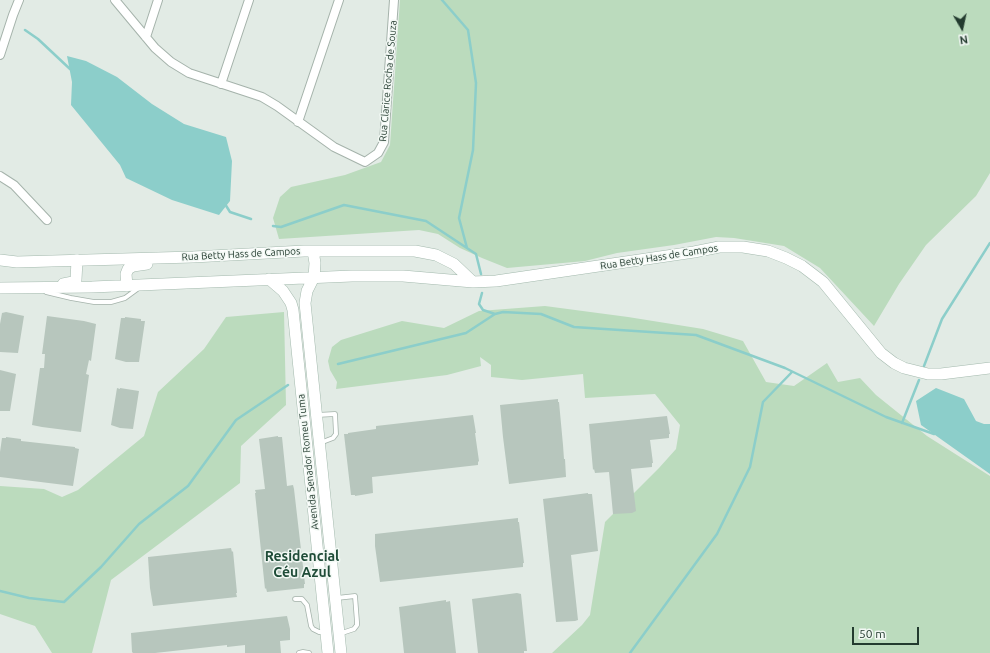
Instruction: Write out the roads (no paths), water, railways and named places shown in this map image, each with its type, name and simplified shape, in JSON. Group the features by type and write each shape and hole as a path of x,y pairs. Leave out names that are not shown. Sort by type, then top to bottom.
{"street":[{"path":"0,55 19,0"},
{"name":"Rua Clarice Rocha de Souza","path":"115,0 155,48 171,62 189,73 262,97 334,146 365,162 378,153 384,142 394,0"},
{"path":"146,37 158,0"},
{"path":"221,84 249,0"},
{"path":"298,122 339,0"},
{"path":"0,176 14,185 47,220"},
{"name":"Rua Betty Hass de Campos","path":"0,288 127,286 314,277 403,276 473,282 496,281 719,247 743,247 768,251 802,266 823,282 881,353 894,363 904,368 928,374 941,374 990,368"},
{"path":"313,251 315,264 314,277"},
{"name":"Rua Betty Hass de Campos","path":"0,260 17,262 193,257 313,251 415,251 436,255 454,264 473,282"},
{"path":"127,286 126,274 128,269 133,266 193,257"},
{"path":"32,288 73,282 76,280 77,260"},
{"name":"Avenida Senador Romeu Tuma","path":"314,277 307,291 305,303 341,653"},
{"name":"Avenida Senador Romeu Tuma","path":"269,279 284,291 291,303 328,653"}],"lane":[{"path":"32,288 71,298 94,302 111,302 125,298 143,285"},
{"path":"317,416 335,414 336,434 333,438 320,443"},
{"path":"335,598 355,596 357,625 354,628 339,634"},
{"path":"295,600 302,599 307,604 311,626 313,629 319,632 326,632"},
{"path":"299,653 309,653"}],"water":[{"path":"67,56 86,61 117,77 152,104 184,124 226,137 232,161 230,201 219,215 172,200 126,178 120,165 71,105 72,82"},
{"path":"936,388 964,399 976,421 984,424 990,424 990,474 921,425 916,401"}],"waterway":[{"path":"442,0 468,30 476,83 473,150 459,218 467,248"},
{"path":"25,30 38,39 70,69"},
{"path":"225,204 230,212 251,219"},
{"path":"273,226 281,227 344,205 426,221 476,254 481,274"},
{"path":"924,366 942,319 990,243"},
{"path":"482,293 479,304 483,310 495,314 503,312 541,314 574,327 696,335 785,368 886,417 934,434"},
{"path":"338,364 466,333 495,314"},
{"path":"630,653 717,534 750,467 763,402 792,372"},
{"path":"902,423 919,380"},
{"path":"0,591 29,598 64,602 101,567 139,524 188,486 236,420 288,385"}],"district":[{"name":"Residencial Céu Azul","path":"302,564"}]}
